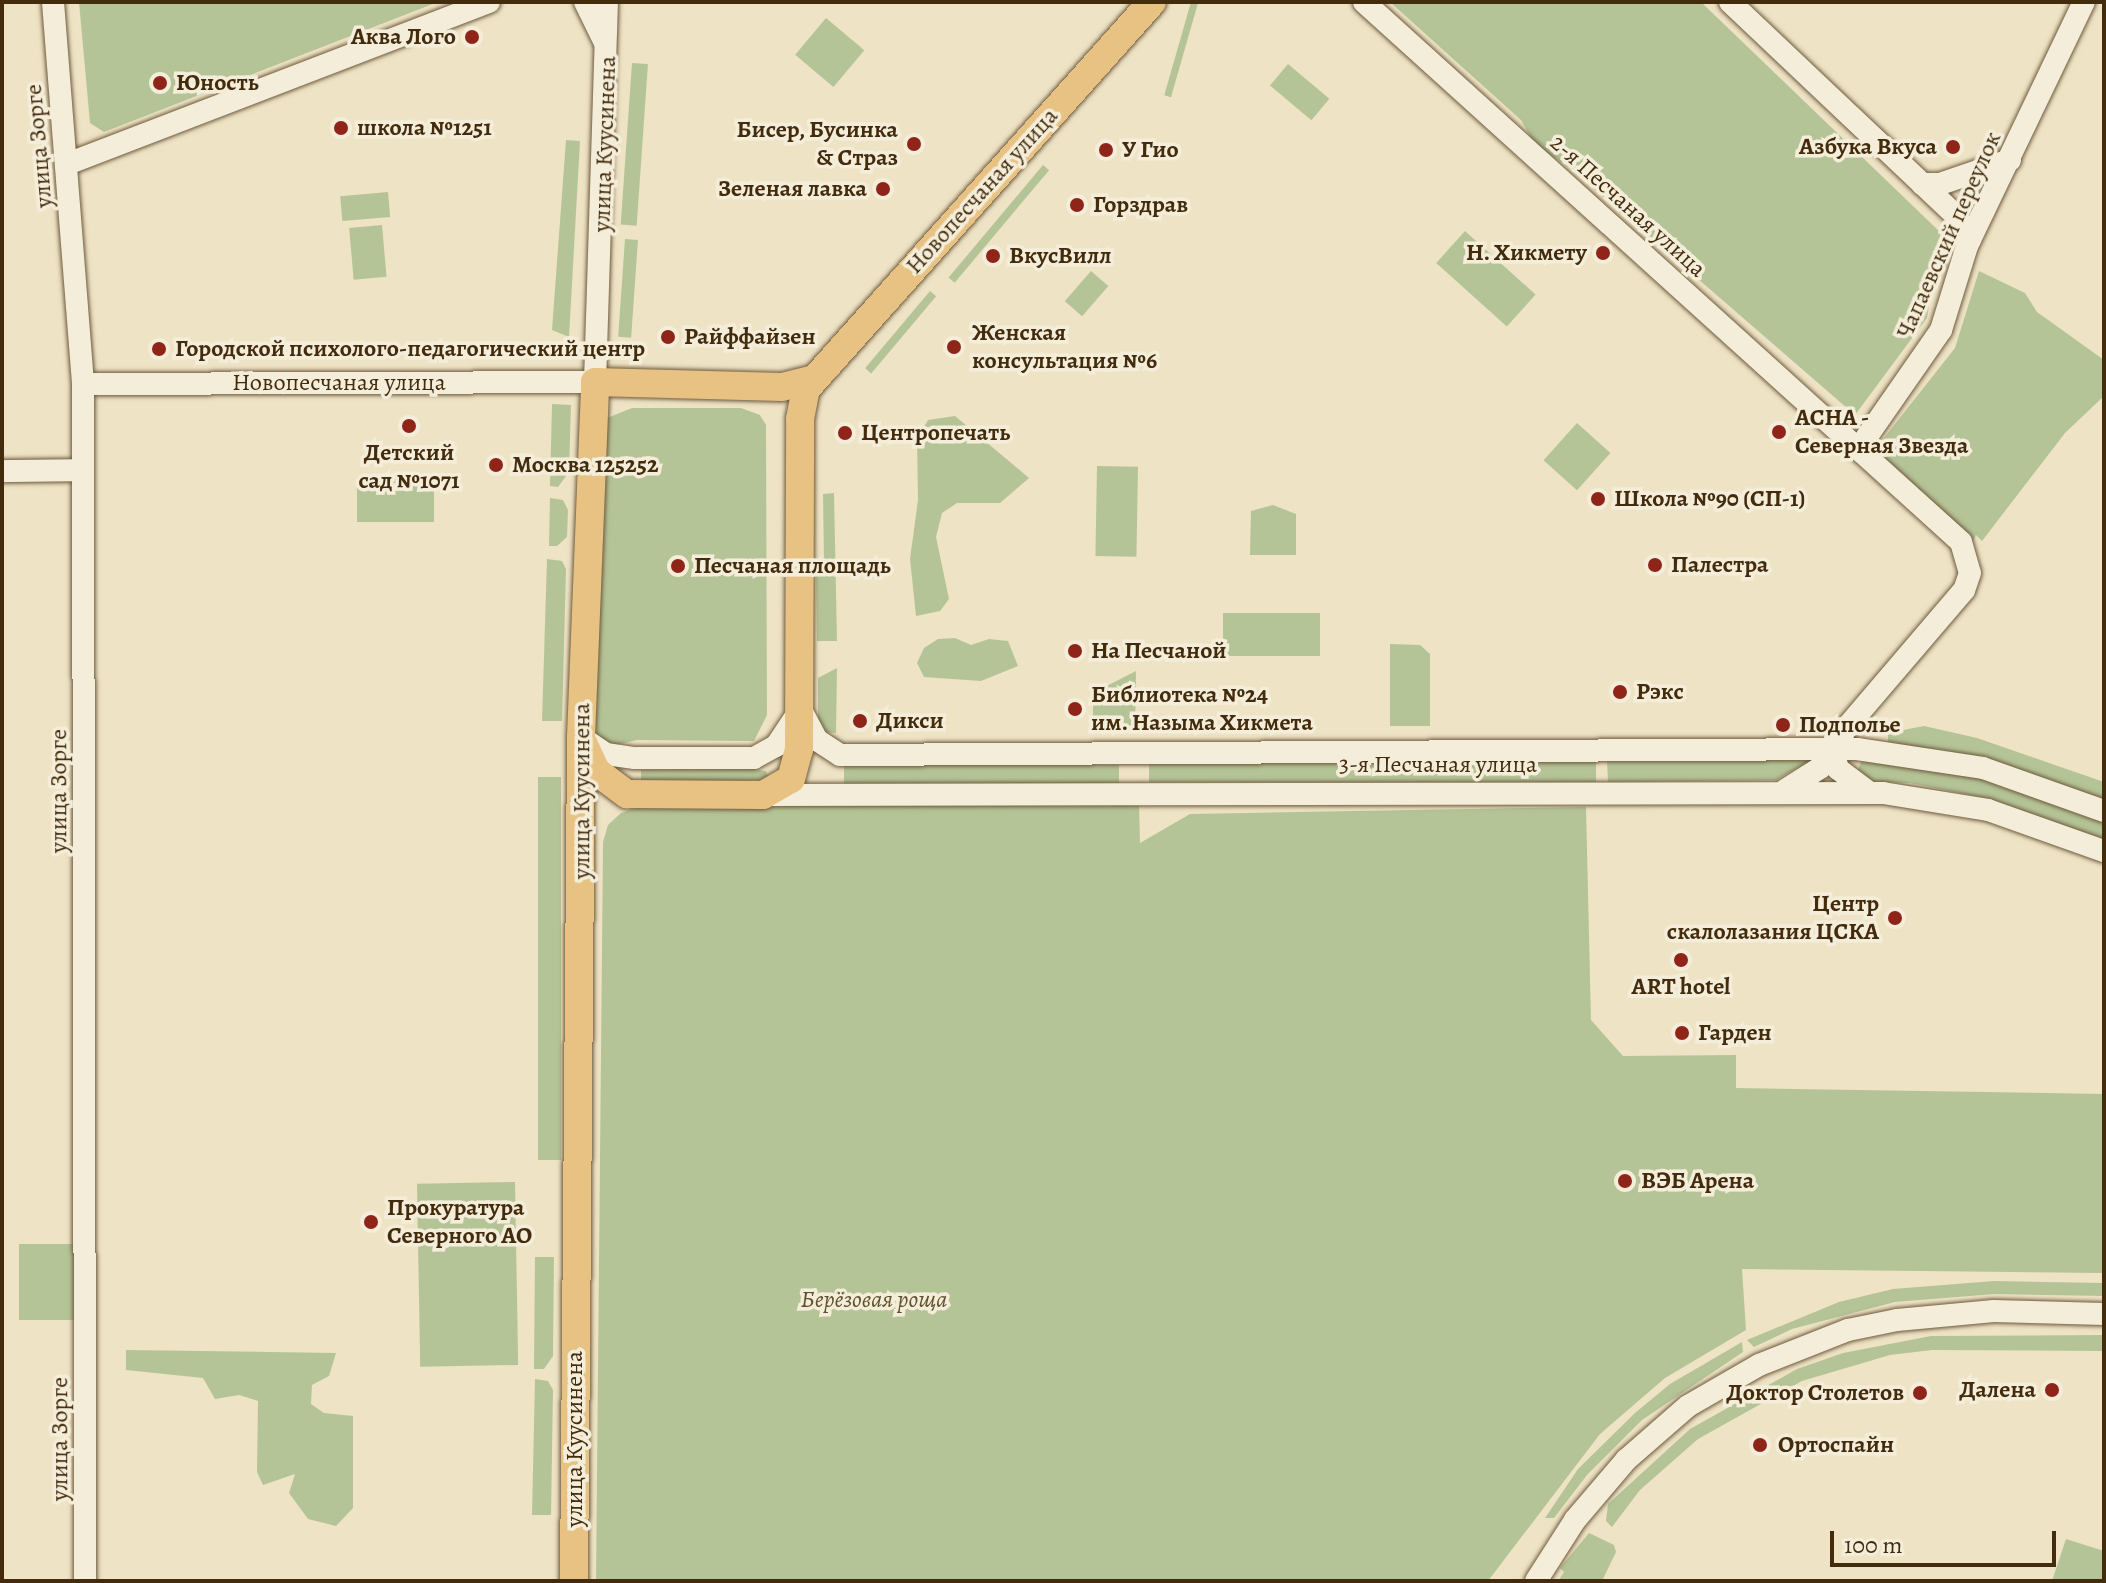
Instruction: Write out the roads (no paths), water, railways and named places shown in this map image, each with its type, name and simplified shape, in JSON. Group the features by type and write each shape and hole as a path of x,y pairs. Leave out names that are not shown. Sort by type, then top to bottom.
{"main road":[{"name":"Новопесчаная улица","path":"811,380 1152,2"},
{"path":"581,737 604,781 636,795 763,795 777,791 794,775 801,708 800,440 802,404 811,380 765,387 595,382"},
{"name":"улица Куусинена","path":"574,1581 581,737 595,382"},
{"path":"765,387 787,404 800,440"},
{"path":"582,839 604,809 636,795"}],"street":[{"name":"улица Зорге","path":"53,2 83,384 85,1581"},
{"path":"67,164 489,2"},
{"path":"585,2 608,51"},
{"name":"улица Куусинена","path":"595,382 608,51 607,2"},
{"path":"608,51 621,2"},
{"name":"2-я Песчаная улица","path":"1364,2 1859,448"},
{"path":"1730,2 1955,215 1970,240"},
{"name":"Чапаевский переулок","path":"1859,448 1941,330 1970,240 2084,2"},
{"path":"1922,184 1940,184 2010,160"},
{"name":"Новопесчаная улица","path":"83,384 595,382"},
{"path":"1783,791 1820,768 1869,702 1964,590 1970,573 1961,542 1859,448"},
{"path":"2,471 83,470"},
{"path":"1869,702 1863,718 1866,736 1897,753"},
{"path":"581,737 606,754 635,758 754,758 776,746 801,708"},
{"name":"3-я Песчаная улица","path":"801,708 817,740 840,755 1832,749 1897,753 1983,768 2104,811"},
{"path":"1832,749 1838,769 1868,792"},
{"path":"582,839 604,781 635,758"},
{"name":"3-я Песчаная улица","path":"763,795 1868,792 1942,799 1988,810 2104,851"},
{"path":"1536,1581 1575,1520 1626,1460 1688,1406 1759,1365 1848,1330 1897,1320 1994,1311 2104,1314"}],"place":[{"name":"Аква Лого","path":"472,37"},
{"name":"Юность","path":"160,83"},
{"name":"школа №1251","path":"341,128"},
{"name":"Бисер, Бусинка & Страз","path":"914,144"},
{"name":"Азбука Вкуса","path":"1953,147"},
{"name":"У Гио","path":"1106,150"},
{"name":"Зеленая лавка","path":"883,189"},
{"name":"Горздрав","path":"1077,205"},
{"name":"Н. Хикмету","path":"1603,253"},
{"name":"ВкусВилл","path":"993,256"},
{"name":"Райффайзен","path":"668,337"},
{"name":"Женская консультация №6","path":"954,347"},
{"name":"Городской психолого-педагогический центр","path":"159,349"},
{"name":"Детский сад №1071","path":"409,426"},
{"name":"АСНА - Северная Звезда","path":"1779,432"},
{"name":"Центропечать","path":"845,433"},
{"name":"Москва 125252","path":"496,465"},
{"name":"Школа №90 (СП-1)","path":"1598,499"},
{"name":"Палестра","path":"1655,565"},
{"name":"Песчаная площадь","path":"678,566"},
{"name":"На Песчаной","path":"1075,651"},
{"name":"Рэкс","path":"1620,692"},
{"name":"Библиотека №24 им. Назыма Хикмета","path":"1075,709"},
{"name":"Дикси","path":"860,721"},
{"name":"Подполье","path":"1783,725"},
{"name":"Центр скалолазания ЦСКА","path":"1895,918"},
{"name":"ART hotel","path":"1681,960"},
{"name":"Гарден","path":"1682,1033"},
{"name":"ВЭБ Арена","path":"1625,1181"},
{"name":"Прокуратура Северного АО","path":"371,1222"},
{"name":"Далена","path":"2052,1390"},
{"name":"Доктор Столетов","path":"1920,1393"},
{"name":"Ортоспайн","path":"1760,1445"}],"park label":[{"name":"Берёзовая роща","path":"874,1300"}]}
